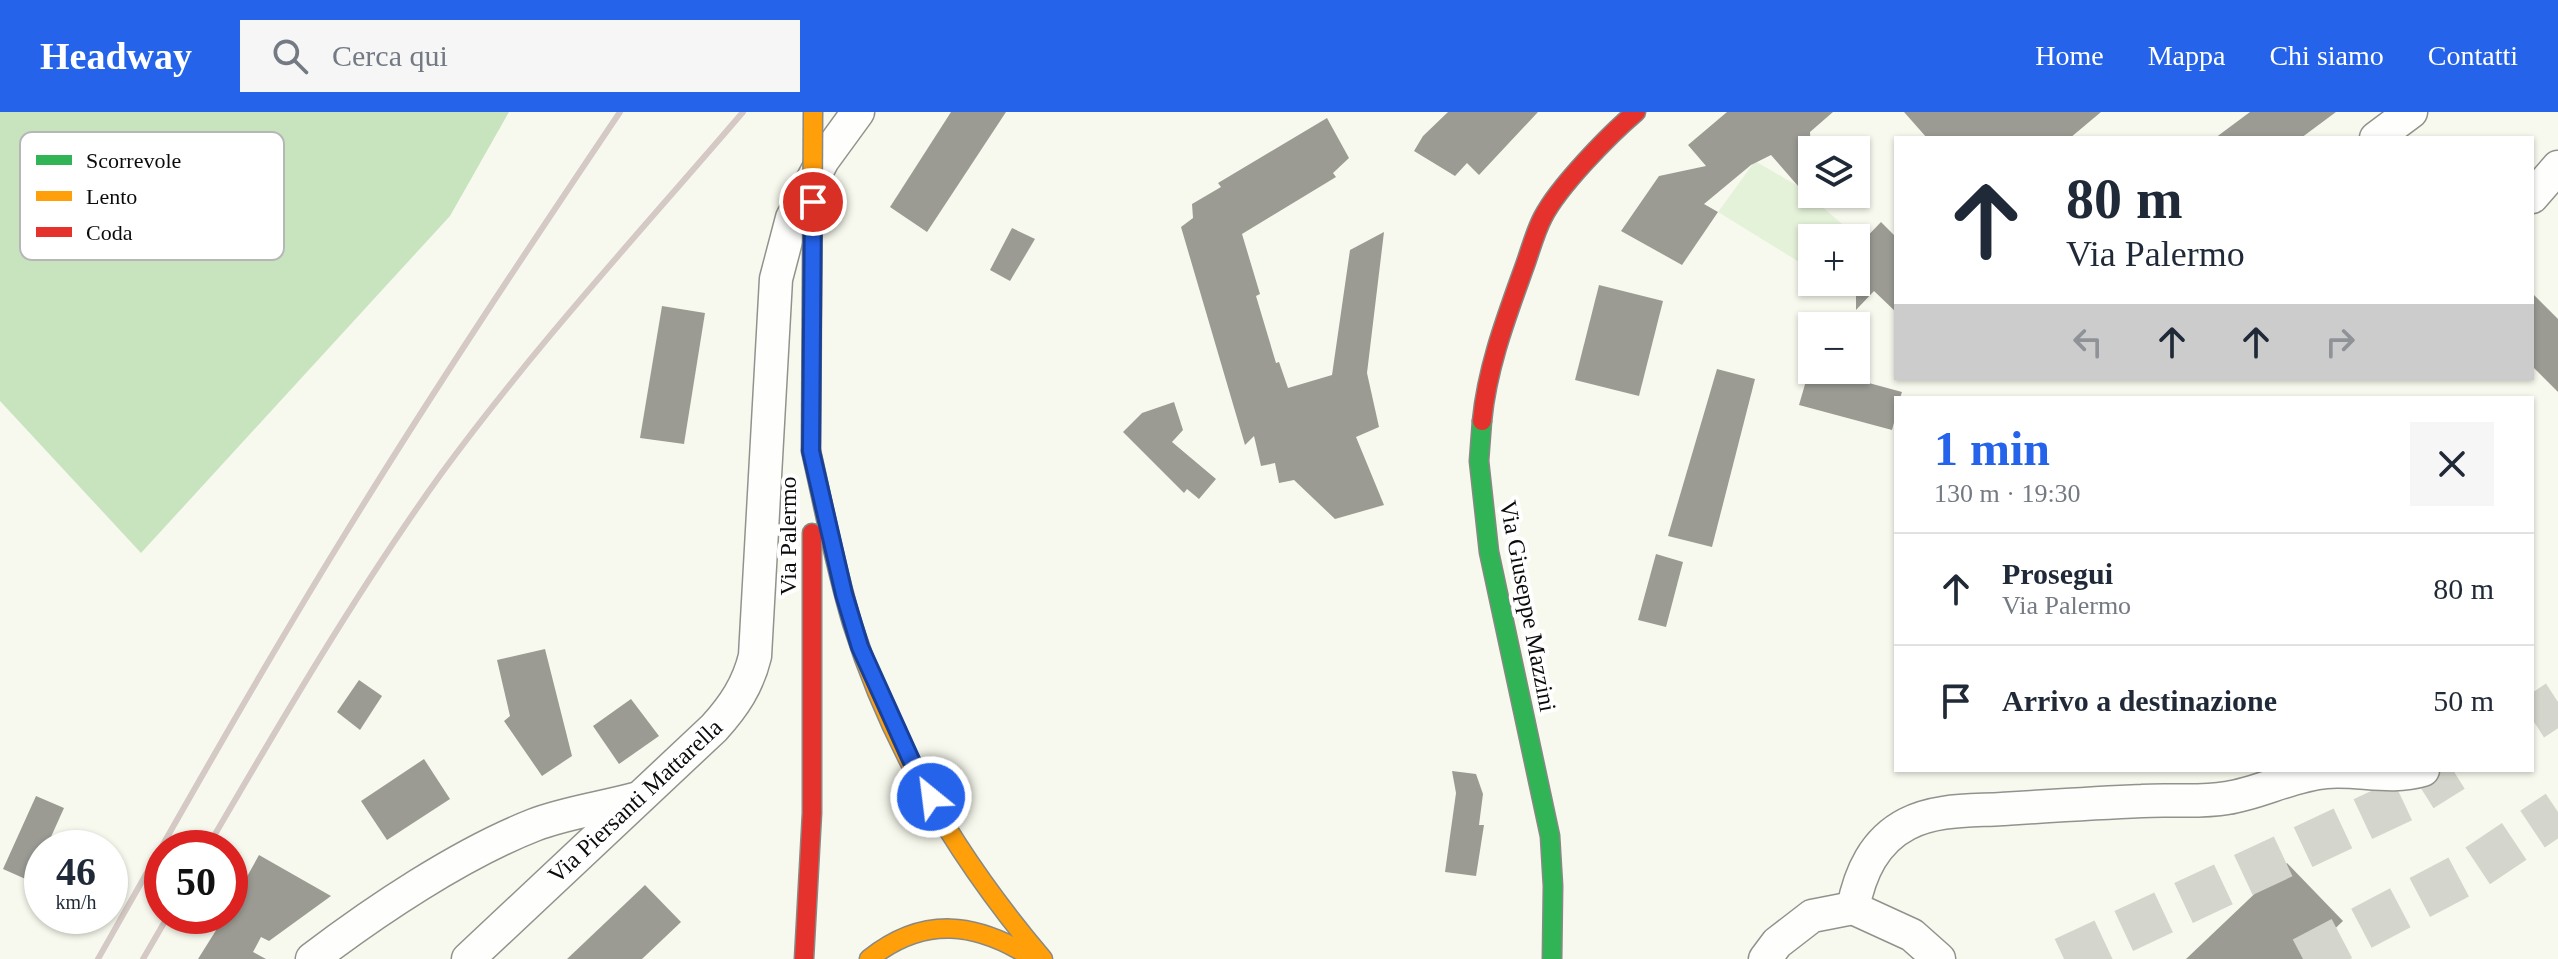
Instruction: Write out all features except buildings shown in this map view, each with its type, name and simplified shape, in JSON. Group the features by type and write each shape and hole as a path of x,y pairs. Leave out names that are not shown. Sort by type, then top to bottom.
{"main road":[{"name":"Via Palermo","path":"801,959 812,813 813,112"},
{"name":"Via Giuseppe Mazzini","path":"1552,959 1550,836 1489,552 1479,461 1485,391 1502,328 1543,216 1566,185 1617,128 1636,112"},
{"path":"811,451 844,594 860,647 916,771 980,881 1043,959"},
{"path":"869,959 885,944 918,930 952,928 985,933 1034,959"}],"street":[{"name":"Via Piersanti Mattarella","path":"468,959 714,728 734,703 750,675 755,656 776,279 796,208 823,160 858,112"},
{"path":"2379,136 2411,112"},
{"path":"2534,195 2558,167"},
{"path":"1853,908 1864,868 1876,851 1905,825 1940,813 2226,799 2323,772"},
{"path":"2352,772 2381,776 2415,772"},
{"path":"312,959 335,941 468,857 535,825 639,799"},
{"path":"1765,959 1777,943 1812,916 1853,908 1912,935 1939,959"}],"green space":[{"path":"0,112 509,112 450,216 141,553 0,401"},
{"path":"1755,161 1798,186 1798,208 1824,208 1842,224 1798,224 1798,261 1718,212"}],"tunnel":[{"path":"2534,718 2558,702"},
{"path":"2064,959 2410,797 2450,772"},
{"path":"2303,959 2470,871 2558,812"}],"railway":[{"path":"98,959 342,539 479,324 620,112"},
{"path":"218,830 349,612 441,474 551,335 743,112"},
{"path":"143,959 158,934"}],"traffic: fast":[{"path":"1482,421 1479,461 1489,552 1550,836 1552,959"}],"traffic: slow":[{"path":"811,451 813,112"},
{"path":"811,451 852,623 886,714 907,758 956,842 1043,959"},
{"path":"869,959 910,935 951,929 992,937 1034,959"}],"traffic: jam":[{"path":"1482,421 1498,343 1543,217 1572,176 1636,112"},
{"path":"804,959 812,813 812,533"}],"route":[{"path":"813,202 811,451 844,594 860,647 916,771 931,797"}]}
